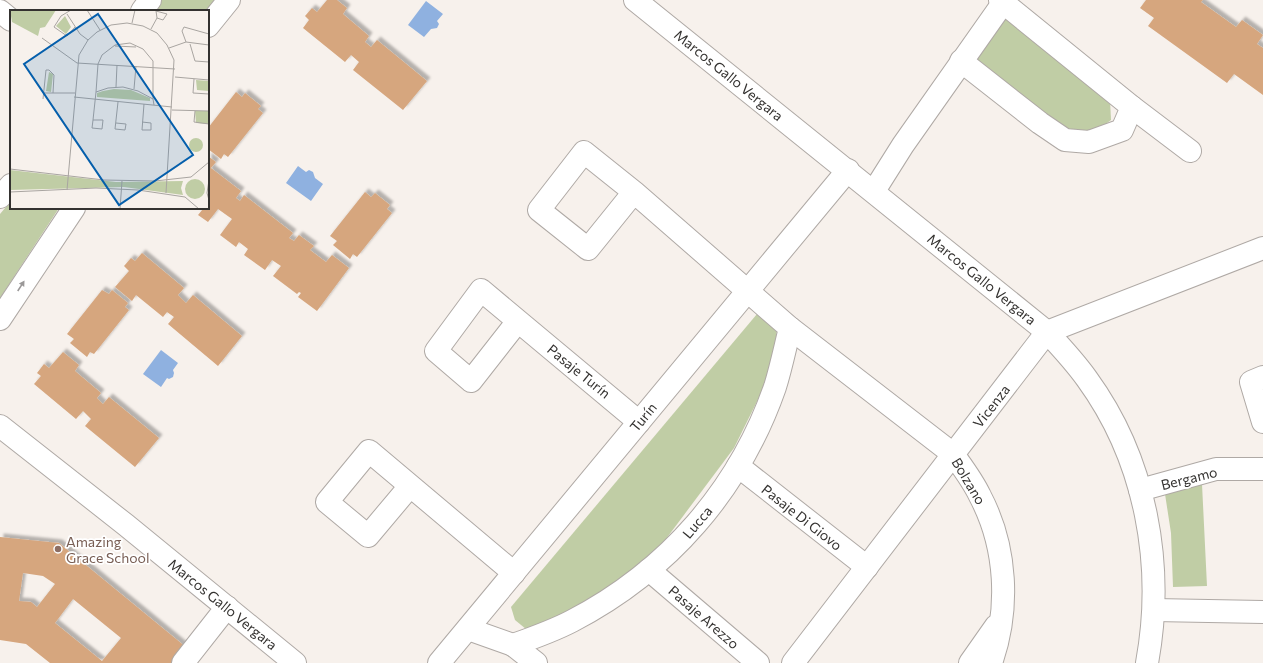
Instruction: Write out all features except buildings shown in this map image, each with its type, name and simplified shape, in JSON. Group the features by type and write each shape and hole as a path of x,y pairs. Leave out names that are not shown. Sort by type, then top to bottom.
{"street":[{"path":"143,10 150,0"},
{"path":"209,25 229,0"},
{"name":"Marcos Gallo Vergara","path":"635,0 848,170 1047,332 1078,367 1104,405 1125,447 1140,490 1148,520 1152,550 1154,610 1147,663"},
{"path":"874,191 903,145 1002,1 1132,107 1190,151"},
{"path":"0,11 10,19"},
{"path":"961,61 1040,123 1065,140 1089,142 1122,130 1132,107"},
{"name":"Turín","path":"439,663 848,170"},
{"path":"0,198 10,186"},
{"path":"634,192 790,328"},
{"path":"0,319 73,209"},
{"path":"1047,332 1263,248"},
{"name":"Pasaje Turín","path":"518,321 639,422"},
{"name":"Bolzano","path":"790,328 953,454 968,474 981,496 992,526 998,544 1002,568 1002,619 998,641 991,663"},
{"name":"Lucca","path":"513,645 542,635 578,618 625,590 650,570 689,532 719,495 738,466 756,434 775,386 790,328"},
{"name":"Vicenza","path":"793,663 1047,332"},
{"path":"1263,377 1251,382 1263,422"},
{"name":"Marcos Gallo Vergara","path":"0,426 126,525 295,663"},
{"name":"Pasaje Di Giovo","path":"738,466 867,567"},
{"name":"Bergamo","path":"1140,490 1216,469 1263,469"},
{"path":"410,486 514,573"},
{"name":"Pasaje Arezzo","path":"650,570 758,663"},
{"path":"183,663 227,608"},
{"path":"1154,610 1263,612"},
{"path":"970,663 1002,619"},
{"path":"468,628 513,645 536,663"}],"green space":[{"path":"162,0 215,0 207,10 156,10"},
{"path":"1012,19 1110,100 1111,120 1094,133 1059,129 978,62 977,54 1005,20"},
{"path":"10,202 10,209 58,209 0,298 0,214"},
{"path":"757,314 777,330 771,373 734,448 657,551 582,611 532,634 515,620 511,607"},
{"path":"1202,484 1207,586 1173,587 1171,533 1165,494"}],"water":[{"path":"426,1 443,14 437,21 439,24 437,28 431,29 424,37 408,25"},
{"path":"298,166 306,172 309,170 313,172 315,178 323,184 311,201 286,183"},
{"path":"161,350 178,363 173,370 173,377 169,379 167,378 161,387 143,374"}],"place":[{"name":"Amazing Grace School","path":"58,549"}]}
